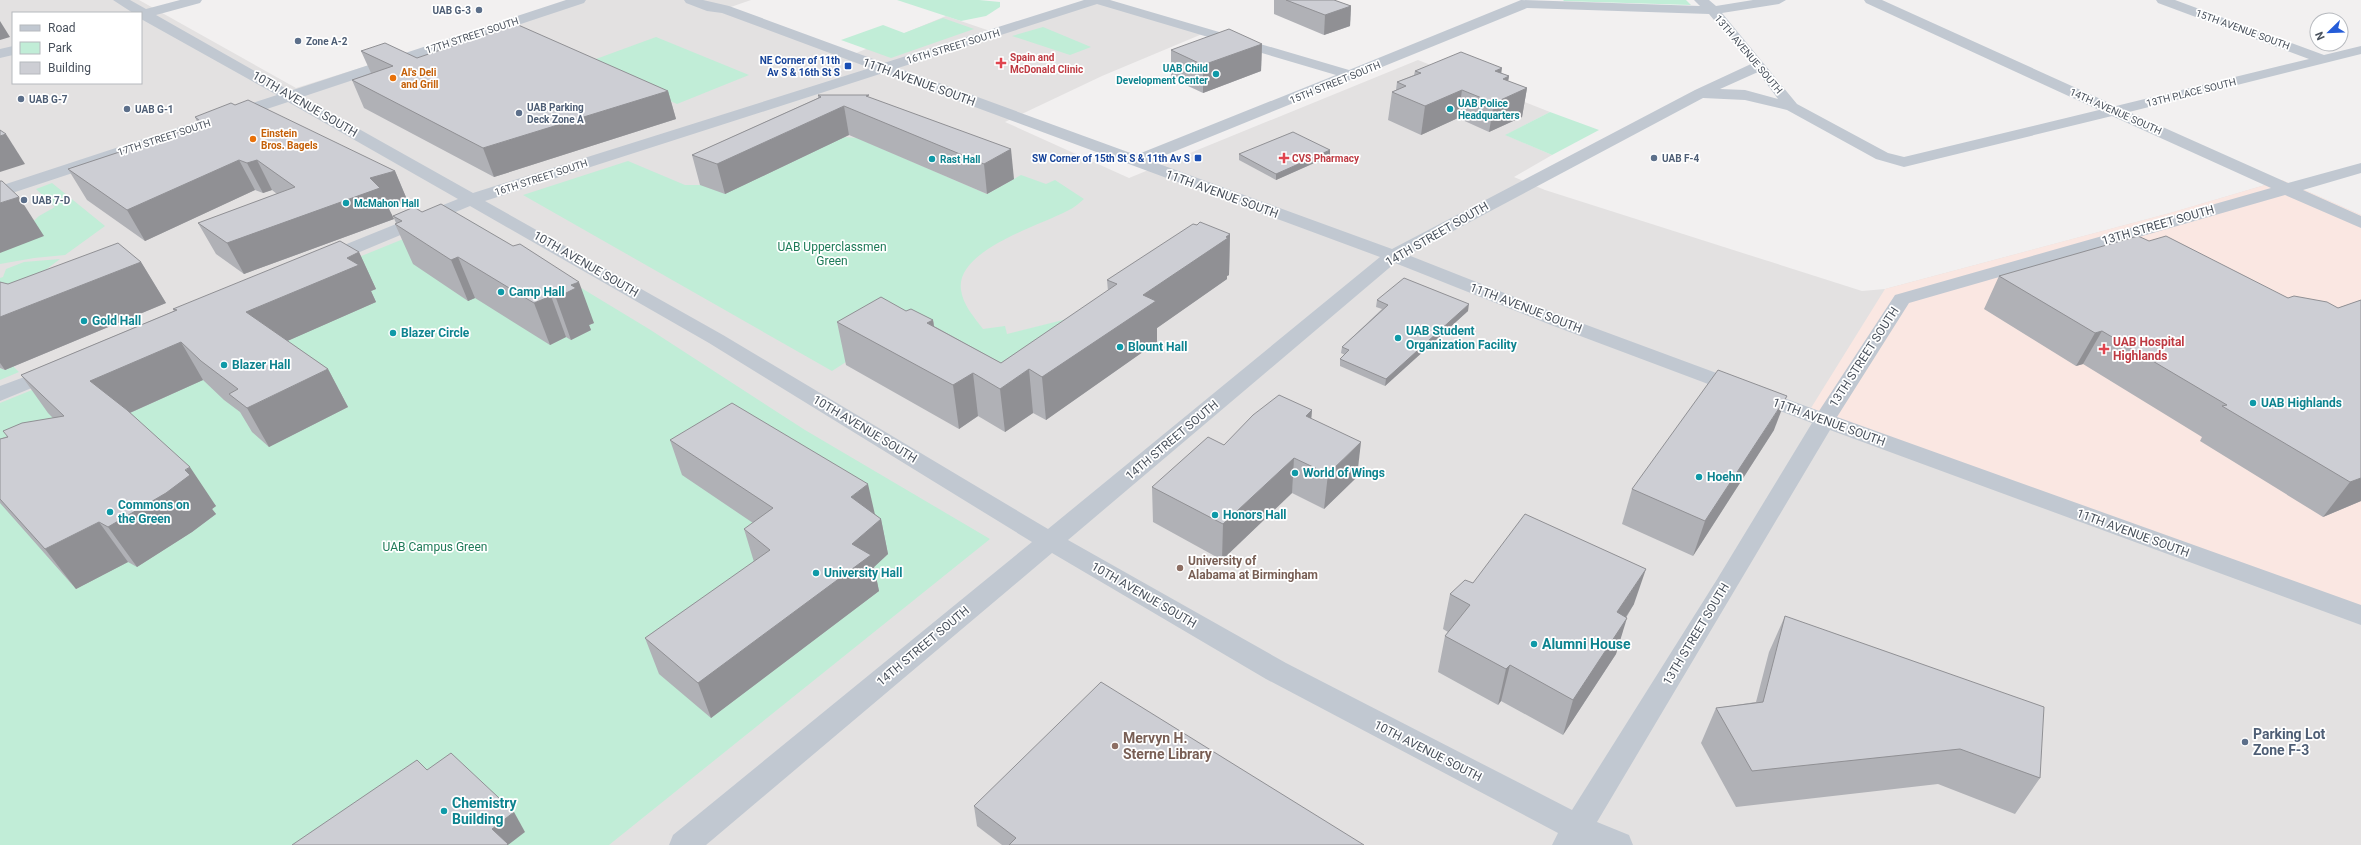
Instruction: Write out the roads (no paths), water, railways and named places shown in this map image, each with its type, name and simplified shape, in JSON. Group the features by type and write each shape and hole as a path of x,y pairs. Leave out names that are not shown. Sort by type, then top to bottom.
{"street":[{"name":"10TH AVENUE SOUTH","path":"120,0 138,12"},
{"path":"142,15 182,2 196,0"},
{"name":"17TH STREET SOUTH","path":"0,192 579,0"},
{"name":"11TH AVENUE SOUTH","path":"691,0 712,8 724,9 1134,162 1393,256 1558,321 1824,420 2361,615"},
{"path":"1096,0 1350,76"},
{"name":"16TH STREET SOUTH","path":"307,267 473,199 1096,0"},
{"name":"13TH AVENUE SOUTH","path":"1504,0 1713,10 1760,65 1792,107 1882,156"},
{"path":"1701,0 1713,10 1779,0"},
{"name":"14TH AVENUE SOUTH","path":"1871,0 2361,223"},
{"name":"15TH AVENUE SOUTH","path":"2163,0 2323,59"},
{"name":"15TH STREET SOUTH","path":"1134,162 1530,2"},
{"name":"10TH AVENUE SOUTH","path":"142,15 473,199 716,339 1051,541 1335,703 1572,836 1618,845"},
{"path":"0,54 12,50"},
{"name":"13TH PLACE SOUTH","path":"1882,156 1896,161 1911,161 2359,51"},
{"name":"14TH STREET SOUTH","path":"684,845 1393,256 1700,93 1760,65"},
{"path":"1700,93 1745,95 1792,107"},
{"name":"13TH STREET SOUTH","path":"1572,836 1725,588 1824,420 1902,299 1908,295 2361,168"},
{"path":"0,394 72,364"}],"place":[{"name":"UAB G-3","path":"479,10"},
{"name":"Zone A-2","path":"298,41"},
{"name":"Spain and McDonald Clinic","path":"1001,63"},
{"name":"NE Corner of 11th Av S & 16th St S","path":"848,66"},
{"name":"UAB Child Development Center","path":"1216,74"},
{"name":"Al's Deli and Grill","path":"393,78"},
{"name":"UAB G-7","path":"21,99"},
{"name":"UAB G-1","path":"127,109"},
{"name":"UAB Police Headquarters","path":"1450,109"},
{"name":"UAB Parking Deck Zone A","path":"519,113"},
{"name":"Einstein Bros. Bagels","path":"253,139"},
{"name":"SW Corner of 15th St S & 11th Av S","path":"1198,158"},
{"name":"CVS Pharmacy","path":"1284,158"},
{"name":"UAB F-4","path":"1654,158"},
{"name":"Rast Hall","path":"932,159"},
{"name":"UAB 7-D","path":"24,200"},
{"name":"McMahon Hall","path":"346,203"},
{"name":"Camp Hall","path":"501,292"},
{"name":"Gold Hall","path":"84,321"},
{"name":"Blazer Circle","path":"393,333"},
{"name":"UAB Student Organization Facility","path":"1398,338"},
{"name":"Blount Hall","path":"1120,347"},
{"name":"UAB Hospital Highlands","path":"2104,349"},
{"name":"Blazer Hall","path":"224,365"},
{"name":"UAB Highlands","path":"2253,403"},
{"name":"World of Wings","path":"1295,473"},
{"name":"Hoehn","path":"1699,477"},
{"name":"Commons on the Green","path":"110,512"},
{"name":"Honors Hall","path":"1215,515"},
{"name":"University of Alabama at Birmingham","path":"1180,568"},
{"name":"University Hall","path":"816,573"},
{"name":"Alumni House","path":"1534,644"},
{"name":"Parking Lot Zone F-3","path":"2245,742"},
{"name":"Mervyn H. Sterne Library","path":"1115,746"},
{"name":"Chemistry Building","path":"444,811"}],"park label":[{"name":"UAB Upperclassmen Green","path":"832,254"},
{"name":"UAB Campus Green","path":"435,547"}]}
